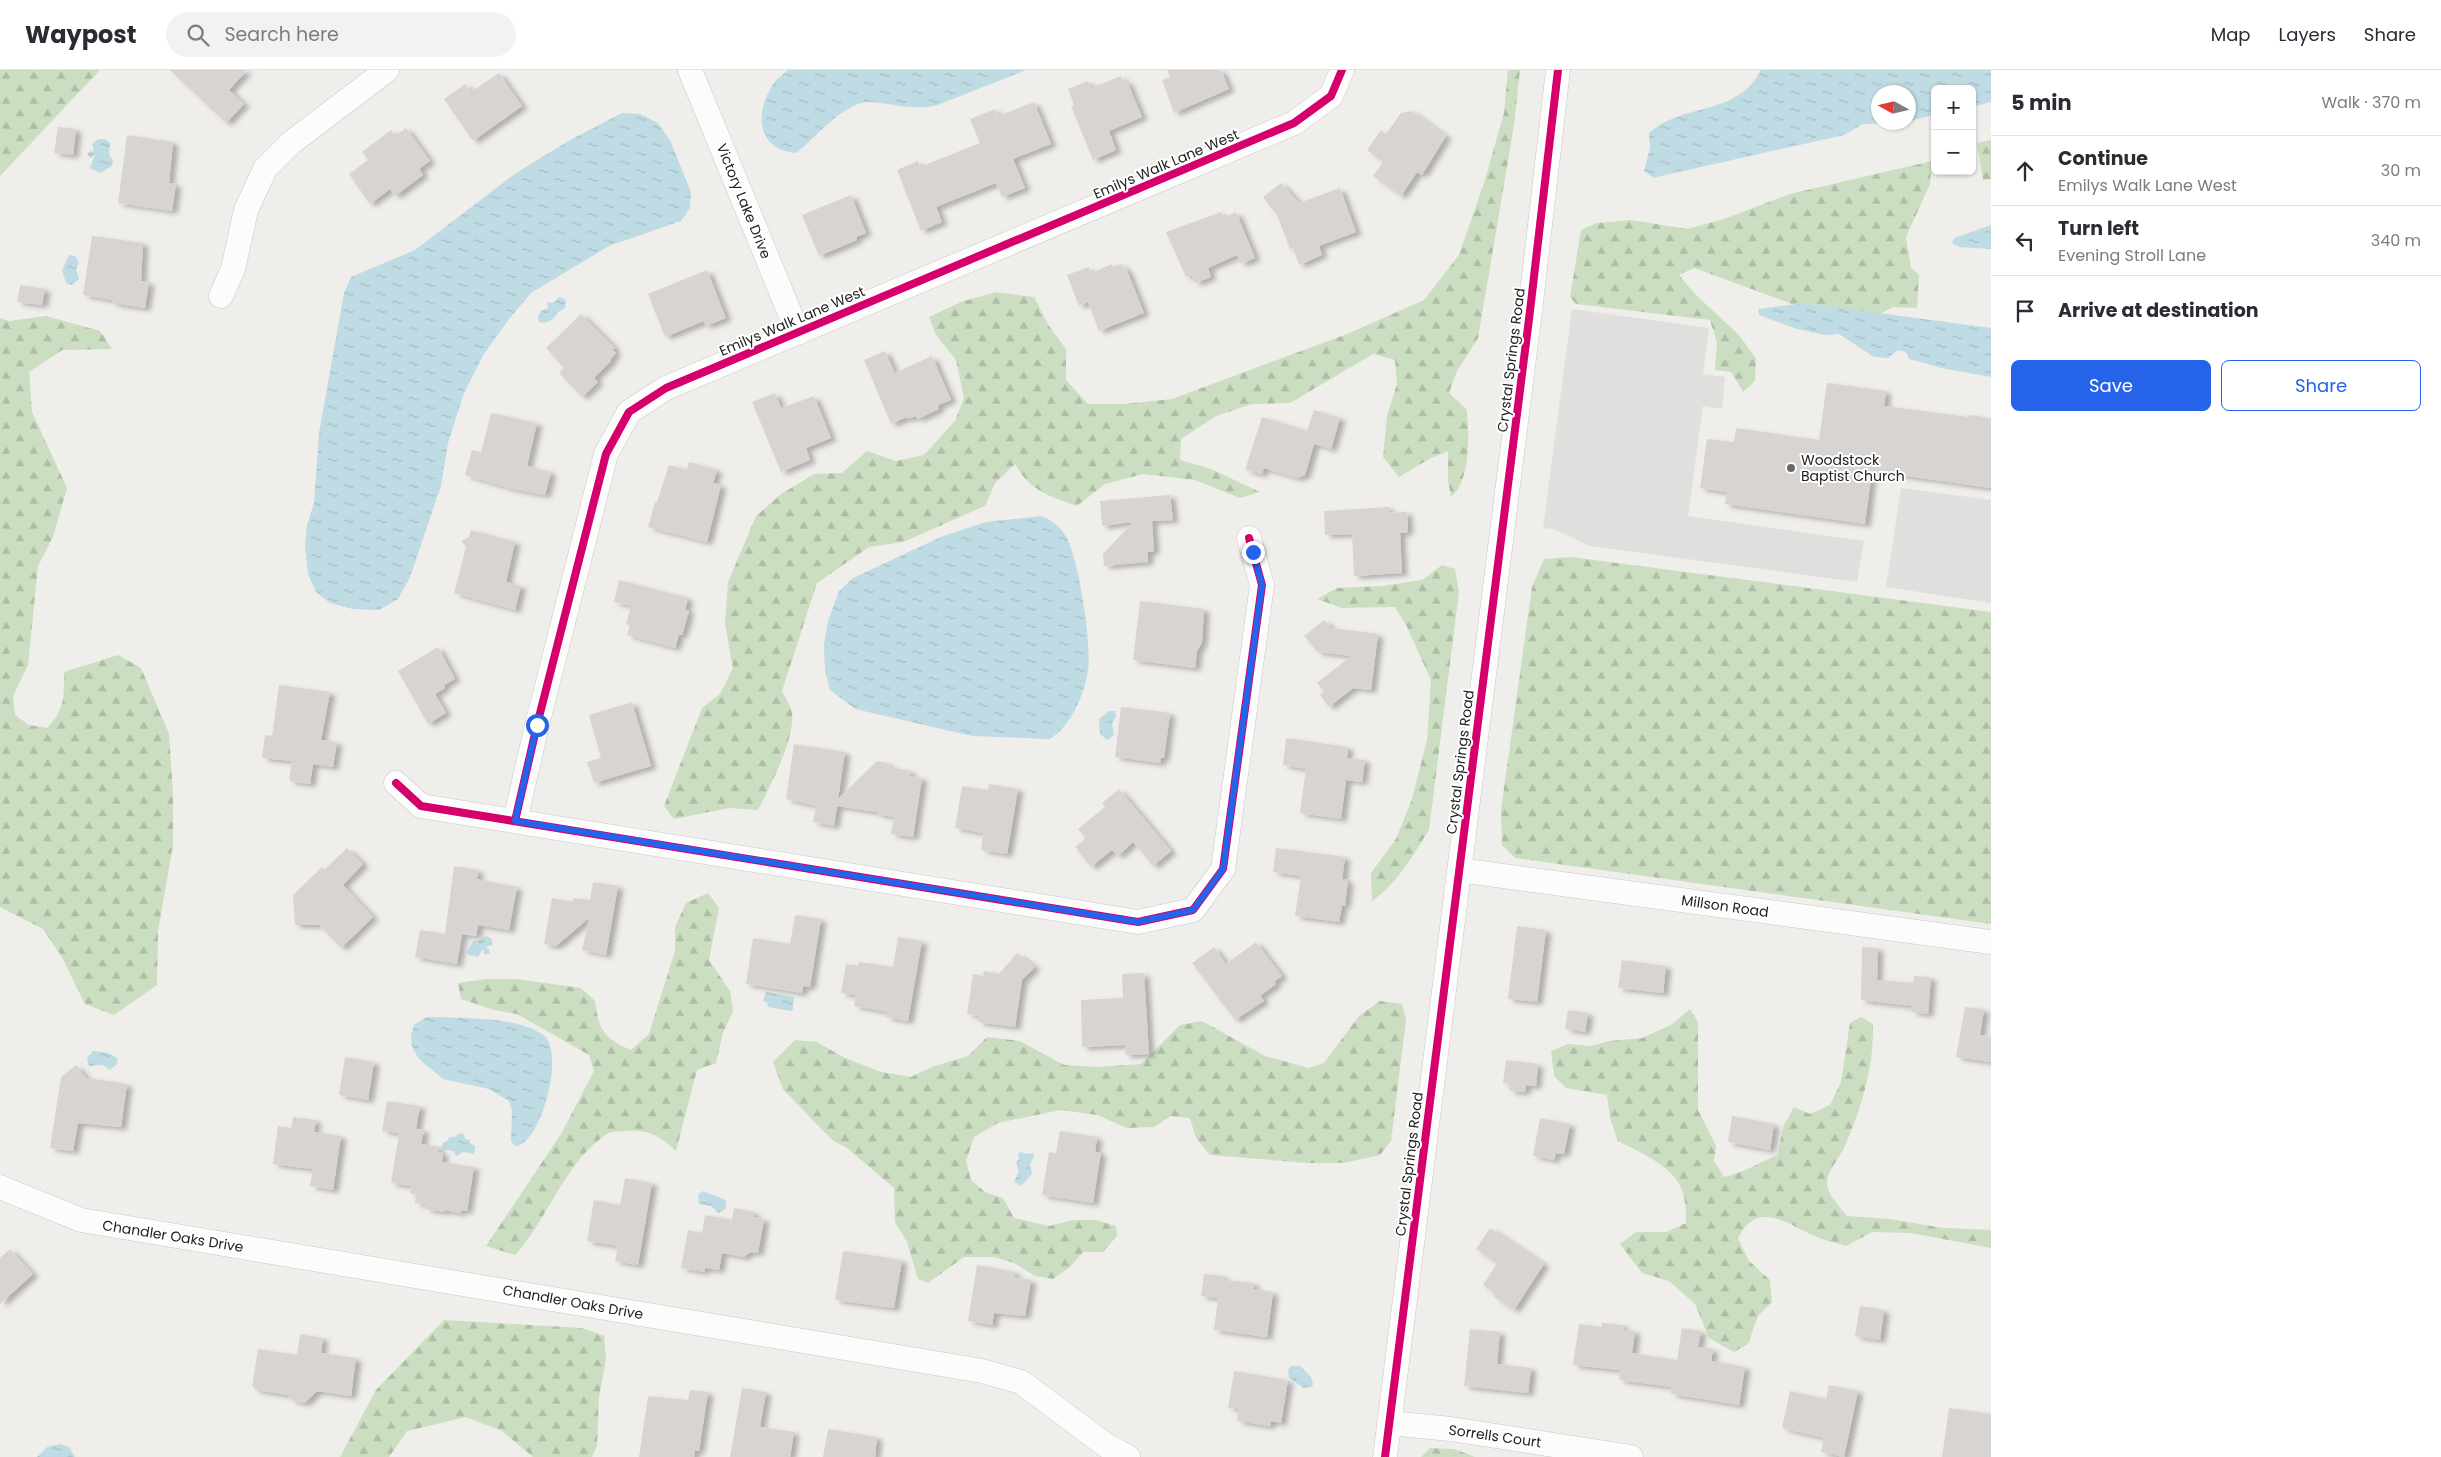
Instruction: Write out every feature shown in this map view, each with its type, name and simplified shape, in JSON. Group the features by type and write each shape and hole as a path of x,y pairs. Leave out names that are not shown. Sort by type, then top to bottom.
{"street":[{"path":"222,296 233,269 246,210 265,169 292,142 387,70"},
{"name":"Victory Lake Drive","path":"690,70 798,333"},
{"name":"Emilys Walk Lane West","path":"515,821 537,725 606,454 629,412 666,388 1294,123 1331,96 1342,70"},
{"name":"Crystal Springs Road","path":"1385,1457 1558,70"},
{"path":"396,783 421,806 1138,922 1193,910 1223,869 1262,585 1249,538"},
{"name":"Millson Road","path":"1459,870 1991,942"},
{"name":"Chandler Oaks Drive","path":"0,1187 80,1220 982,1371 1021,1382 1107,1446 1128,1457"},
{"name":"Sorrells Court","path":"1389,1423 1451,1429 1631,1457"}],"green space":[{"path":"0,70 100,70 0,176"},
{"path":"1508,70 1520,70 1514,125 1478,338 1457,371 1449,393 1467,410 1468,431 1465,469 1458,490 1451,497 1448,480 1448,451 1429,459 1399,477 1383,457 1387,416 1397,384 1395,360 1373,354 1290,403 1252,404 1216,416 1181,439 1180,460 1211,469 1260,492 1240,498 1195,480 1143,474 1105,484 1077,506 1034,487 1027,481 1015,464 995,483 985,506 903,542 869,547 817,583 782,691 791,709 791,731 782,760 758,810 729,808 674,819 664,806 702,708 720,694 733,668 725,624 728,582 756,516 781,494 814,474 842,473 867,451 896,461 924,455 955,421 964,398 956,360 936,335 929,317 961,302 996,292 1034,297 1049,326 1066,349 1066,380 1088,404 1124,404 1172,399 1347,334 1424,300 1459,255 1484,183 1504,113"},
{"path":"1991,140 1991,179 1983,180 1977,143"},
{"path":"1931,161 1930,184 1906,237 1911,268 1919,275 1917,308 1893,307 1880,314 1804,303 1792,304 1694,268 1679,275 1696,295 1738,334 1756,358 1755,381 1743,392 1731,372 1715,370 1717,343 1710,320 1576,304 1570,297 1581,230 1596,223 1631,220 1687,229 1724,219 1790,194"},
{"path":"46,316 100,331 112,349 62,350 29,372 32,412 67,488 53,537 38,566 28,665 13,696 15,715 29,725 47,728 60,709 64,689 64,672 118,655 141,668 169,734 173,793 173,845 158,931 157,985 114,1015 85,1004 62,957 43,929 0,907 0,318 9,321"},
{"path":"1571,557 1991,612 1991,924 1515,858 1502,845 1501,810 1532,587 1544,559"},
{"path":"1442,565 1455,569 1459,592 1429,830 1397,878 1372,901 1371,873 1396,839 1412,799 1427,740 1431,680 1407,627 1395,607 1342,608 1317,599 1337,588 1382,586 1422,580"},
{"path":"708,893 719,908 709,960 730,991 733,1011 723,1033 716,1063 697,1070 676,1151 658,1137 647,1132 609,1133 592,1146 580,1159 527,1241 515,1255 486,1246 561,1134 594,1071 589,1055 517,1014 494,1010 461,999 458,983 486,979 516,979 581,988 595,1001 598,1019 608,1037 631,1050 649,1034 675,951 675,927 686,903"},
{"path":"1380,1001 1402,1004 1406,1020 1391,1141 1380,1155 1343,1163 1307,1163 1210,1155 1196,1138 1190,1118 1171,1116 1154,1127 1127,1128 1097,1115 1061,1110 998,1123 974,1137 966,1161 971,1180 985,1192 1003,1198 1014,1218 1049,1226 1073,1220 1096,1220 1116,1226 1117,1236 1103,1252 1083,1252 1070,1267 1053,1279 1035,1276 1014,1263 994,1257 964,1257 928,1283 918,1279 907,1242 895,1222 894,1188 847,1148 832,1140 783,1089 773,1062 795,1040 817,1042 845,1058 881,1072 911,1077 932,1067 968,1056 987,1037 1020,1041 1064,1065 1097,1067 1141,1064 1180,1025 1202,1021 1265,1056 1309,1068 1324,1063 1359,1016"},
{"path":"1690,1009 1698,1022 1698,1110 1716,1146 1714,1161 1724,1177 1778,1155 1783,1127 1794,1107 1810,1114 1830,1105 1841,1082 1850,1023 1861,1017 1873,1024 1869,1072 1855,1120 1843,1150 1828,1177 1827,1186 1831,1195 1847,1216 1890,1219 1943,1228 1991,1230 1991,1248 1911,1233 1872,1232 1846,1246 1820,1238 1785,1221 1764,1217 1755,1219 1746,1226 1738,1238 1749,1261 1770,1280 1772,1302 1758,1316 1748,1344 1734,1352 1709,1338 1695,1304 1669,1281 1642,1273 1620,1244 1636,1232 1666,1232 1686,1223 1686,1208 1679,1184 1668,1170 1660,1164 1618,1141 1610,1118 1607,1095 1566,1088 1554,1076 1551,1051 1568,1044 1591,1046 1610,1041 1642,1038 1671,1025"},
{"path":"444,1320 582,1328 604,1336 606,1360 599,1397 597,1446 592,1457 533,1457 502,1431 466,1417 407,1431 389,1457 340,1457 376,1390"},
{"path":"1430,1448 1454,1449 1475,1457 1421,1457"}],"shaded area":[{"path":"1572,309 1709,328 1703,374 1725,377 1722,409 1703,406 1688,516 1864,541 1857,582 1590,546 1553,529 1543,528"},
{"path":"1901,488 1991,500 1991,603 1886,587"}],"water":[{"path":"788,70 1026,70 935,106 918,107 871,102 861,103 841,113 796,153 783,150 767,138 763,129 762,119 766,97 772,86"},
{"path":"1761,70 1991,70 1991,102 1976,106 1976,85 1931,85 1931,116 1916,119 1916,85 1871,85 1871,124 1863,124 1844,135 1654,178 1644,171 1650,148 1649,133 1663,123 1677,117 1724,102 1738,95 1751,85"},
{"path":"622,113 640,114 658,123 670,140 691,192 690,208 681,221 609,246 531,293 509,319 484,354 464,393 448,443 441,486 410,577 398,599 379,610 353,609 330,603 317,593 308,575 305,546 307,525 314,503 319,433 344,293 351,277 415,250 516,173 570,140"},
{"path":"98,139 105,139 110,143 109,154 113,161 112,166 100,173 90,168 95,154 91,158 87,155 90,151 94,152 92,144"},
{"path":"1991,225 1991,249 1959,247 1952,243 1954,238"},
{"path":"69,255 75,256 79,262 76,270 79,279 72,285 66,283 62,270"},
{"path":"559,297 566,300 565,308 558,312 550,321 539,322 538,316 541,311 548,308 547,302 553,303"},
{"path":"1804,303 1991,328 1991,377 1946,369 1909,359 1906,352 1898,350 1888,358 1874,357 1839,334 1825,335 1797,329 1759,315 1758,309"},
{"path":"1042,516 1053,522 1062,531 1072,550 1084,604 1089,659 1088,671 1080,700 1064,726 1050,739 972,736 855,709 830,690 825,671 824,644 828,621 839,591 853,578 943,536 986,522"},
{"path":"1109,711 1115,711 1116,716 1112,724 1114,735 1107,740 1100,734 1099,719"},
{"path":"486,936 491,938 493,945 485,947 489,949 490,954 484,954 483,949 478,957 469,955 467,952 473,941 478,941"},
{"path":"766,992 794,997 793,1009 791,1011 768,1007 767,1002 763,1001"},
{"path":"426,1017 502,1021 531,1028 542,1034 549,1044 552,1059 551,1077 541,1116 533,1132 524,1142 515,1146 511,1141 512,1111 509,1101 489,1089 443,1079 419,1059 412,1047 411,1035 414,1025"},
{"path":"93,1051 112,1055 118,1059 116,1065 110,1070 103,1065 89,1066 87,1058"},
{"path":"459,1133 464,1134 465,1139 470,1140 470,1143 475,1146 474,1154 463,1152 457,1156 453,1151 442,1149 443,1142 446,1142 450,1137 455,1137"},
{"path":"1021,1152 1026,1154 1033,1153 1034,1157 1030,1164 1032,1174 1021,1186 1014,1182 1019,1171 1016,1163 1019,1159 1018,1154"},
{"path":"703,1191 726,1200 726,1209 718,1213 711,1206 699,1204 698,1195"},
{"path":"1291,1366 1300,1366 1311,1377 1312,1387 1303,1388 1289,1377 1288,1370"},
{"path":"60,1444 69,1447 75,1457 37,1457 47,1447"}],"building":[{"path":"170,70 247,70 229,90 244,104 226,123"},
{"path":"1167,70 1221,70 1229,89 1174,113 1162,80 1170,77"},
{"path":"499,73 522,106 473,141 444,99 465,84 471,92"},
{"path":"1121,76 1124,83 1127,81 1142,117 1109,131 1116,150 1093,160 1071,106 1074,105 1068,89 1088,81 1091,88"},
{"path":"1034,102 1051,144 1013,159 1025,188 1002,197 996,183 936,207 942,222 921,231 897,170 918,161 920,167 980,143 970,119 995,109 998,116"},
{"path":"1411,111 1446,136 1422,175 1417,172 1401,196 1373,176 1383,162 1367,150 1381,130 1386,134 1401,113"},
{"path":"58,127 76,129 73,155 54,153"},
{"path":"406,128 430,161 419,169 423,175 395,196 390,189 370,204 349,174 368,160 362,152 391,130 395,136"},
{"path":"127,135 173,142 169,183 176,184 172,211 118,203"},
{"path":"1281,183 1299,203 1340,188 1356,232 1319,246 1322,255 1299,265 1293,248 1290,249 1277,215 1263,197"},
{"path":"851,195 866,233 856,237 857,240 819,256 802,215"},
{"path":"1221,212 1224,218 1236,212 1255,258 1241,264 1237,255 1208,268 1211,277 1195,283 1192,275 1186,277 1166,232"},
{"path":"92,236 143,243 141,281 149,282 145,308 112,303 112,300 83,295"},
{"path":"1112,264 1113,267 1122,264 1124,269 1126,268 1144,313 1099,331 1088,302 1079,306 1067,275 1089,267 1091,273"},
{"path":"707,270 726,318 706,326 704,321 665,337 648,294"},
{"path":"20,285 45,289 42,305 17,302"},
{"path":"581,314 615,348 612,350 616,353 611,361 594,378 598,382 582,397 559,373 564,368 546,348"},
{"path":"885,351 895,373 932,356 951,400 938,405 939,409 918,419 916,416 907,419 907,417 891,424 864,360"},
{"path":"1827,383 1886,391 1884,406 1968,417 1969,415 1991,418 1991,488 1872,471 1865,524 1725,504 1727,492 1700,488 1707,439 1734,442 1736,428 1819,440"},
{"path":"775,393 781,408 814,396 831,438 806,448 810,460 781,472 752,402"},
{"path":"1314,410 1340,418 1331,449 1314,444 1305,475 1297,478 1264,468 1262,474 1245,470 1262,417 1307,431"},
{"path":"491,413 537,423 527,466 551,472 545,495 513,489 465,475 472,450 481,452"},
{"path":"689,462 717,470 713,483 721,485 707,542 648,527 669,465 687,470"},
{"path":"1170,495 1173,520 1152,521 1154,551 1148,552 1148,562 1104,566 1103,554 1133,522 1102,526 1100,501"},
{"path":"1389,507 1389,513 1407,512 1408,532 1400,533 1402,573 1354,576 1352,534 1325,535 1324,511"},
{"path":"471,530 515,542 506,582 521,586 515,610 454,593 466,547 461,541 469,537"},
{"path":"619,580 688,598 685,610 689,611 682,635 679,634 675,648 627,635 630,625 626,624 631,606 614,602"},
{"path":"1140,601 1204,609 1202,642 1197,651 1195,668 1133,660"},
{"path":"1324,620 1331,628 1378,634 1371,690 1353,688 1329,707 1320,695 1324,691 1317,683 1351,656 1318,652 1304,636"},
{"path":"438,647 455,679 444,685 445,688 435,694 446,713 428,724 398,671"},
{"path":"279,685 330,692 321,740 337,742 333,767 313,764 310,784 289,781 292,761 262,758 265,735 272,736"},
{"path":"632,702 651,766 594,783 587,762 601,758 589,715"},
{"path":"1121,707 1170,713 1164,758 1161,758 1160,763 1115,757"},
{"path":"1286,738 1348,747 1347,758 1365,760 1362,782 1346,780 1341,819 1300,813 1306,769 1283,765"},
{"path":"794,744 845,752 838,799 877,761 887,763 890,767 911,771 910,776 922,778 913,837 891,834 894,817 877,814 877,812 837,806 834,826 813,822 816,806 786,799"},
{"path":"989,784 1018,789 1007,854 981,850 983,833 955,828 962,786 988,790"},
{"path":"1119,789 1171,851 1153,866 1133,842 1118,856 1112,850 1091,867 1075,847 1086,838 1078,829 1105,807 1102,803"},
{"path":"347,848 363,864 343,885 373,917 341,948 319,925 295,925 293,895 322,867 324,870"},
{"path":"1276,848 1345,857 1342,879 1348,880 1345,906 1342,905 1339,922 1295,916 1301,876 1273,872"},
{"path":"454,866 478,870 477,879 517,887 509,930 478,925 476,936 462,934 457,964 415,957 420,930 445,934"},
{"path":"593,882 618,886 606,955 582,950 589,918 556,946 544,944 552,898 573,902 573,898 590,900"},
{"path":"795,915 821,919 810,987 803,986 802,993 746,984 753,938 790,944"},
{"path":"1517,926 1546,930 1537,1002 1508,999"},
{"path":"898,937 922,941 908,1021 886,1017 888,1012 854,1006 856,995 841,993 846,964 858,966 859,962 893,967"},
{"path":"1256,942 1282,976 1274,982 1276,984 1260,996 1264,1001 1235,1020 1192,963 1214,947 1226,964"},
{"path":"1862,947 1878,948 1877,980 1913,983 1914,976 1931,977 1928,1014 1911,1012 1912,1006 1861,1000"},
{"path":"1017,953 1035,967 1022,980 1015,1027 978,1022 979,1016 967,1014 973,974 983,976 984,971 999,974"},
{"path":"1622,960 1666,966 1663,993 1618,988"},
{"path":"1144,973 1149,1054 1125,1055 1125,1045 1082,1047 1081,1000 1123,998 1122,974"},
{"path":"1965,1007 1984,1009 1980,1035 1991,1036 1991,1062 1956,1057"},
{"path":"1568,1010 1588,1013 1585,1032 1565,1029"},
{"path":"345,1057 374,1062 368,1100 339,1095"},
{"path":"1506,1060 1538,1064 1536,1086 1526,1085 1525,1092 1509,1091 1510,1083 1503,1083"},
{"path":"76,1065 86,1078 127,1084 121,1127 78,1123 73,1151 50,1148 61,1077"},
{"path":"387,1101 420,1106 416,1129 424,1130 421,1144 439,1147 438,1152 443,1153 442,1162 474,1167 467,1211 461,1210 460,1213 425,1209 426,1204 415,1203 416,1195 410,1193 411,1186 391,1183 399,1133 382,1131"},
{"path":"1732,1116 1774,1124 1770,1150 1728,1142"},
{"path":"293,1117 316,1120 314,1132 341,1136 333,1190 310,1186 313,1169 273,1164 278,1126 291,1128"},
{"path":"1540,1118 1570,1124 1564,1154 1556,1153 1554,1160 1533,1156"},
{"path":"1060,1131 1097,1137 1095,1152 1101,1152 1093,1203 1042,1195 1049,1152 1056,1153"},
{"path":"625,1178 652,1183 638,1265 615,1261 618,1246 587,1241 594,1200 620,1205"},
{"path":"734,1208 754,1212 753,1217 764,1219 758,1253 750,1252 744,1257 722,1253 719,1270 705,1268 704,1272 681,1268 688,1230 702,1233 705,1215 732,1220"},
{"path":"1490,1228 1544,1264 1514,1310 1493,1296 1495,1294 1483,1285 1497,1263 1476,1249"},
{"path":"10,1249 33,1274 0,1304 0,1258"},
{"path":"843,1251 902,1260 894,1308 835,1300"},
{"path":"977,1265 1015,1272 1014,1277 1031,1280 1025,1316 994,1313 992,1325 968,1321"},
{"path":"1204,1274 1224,1276 1223,1280 1254,1283 1253,1289 1273,1292 1267,1337 1214,1330 1218,1298 1201,1296"},
{"path":"1860,1306 1884,1310 1880,1340 1855,1336"},
{"path":"1602,1323 1624,1325 1623,1330 1635,1331 1632,1353 1677,1360 1682,1328 1701,1331 1698,1347 1713,1349 1711,1361 1745,1367 1739,1405 1671,1394 1672,1387 1619,1380 1620,1370 1573,1365 1579,1324 1602,1327"},
{"path":"1470,1329 1500,1332 1497,1364 1531,1368 1528,1393 1464,1386"},
{"path":"300,1334 323,1338 321,1353 356,1358 351,1396 317,1391 305,1403 293,1401 288,1395 255,1390 255,1387 252,1387 258,1349 297,1355"},
{"path":"1234,1371 1288,1380 1281,1423 1271,1421 1270,1426 1237,1421 1239,1409 1228,1408"},
{"path":"1829,1385 1858,1391 1844,1457 1821,1452 1824,1438 1782,1428 1790,1391 1826,1399"},
{"path":"742,1388 766,1392 760,1427 794,1432 790,1457 730,1457"},
{"path":"690,1390 708,1392 699,1451 695,1450 694,1457 639,1457 648,1396 688,1400"},
{"path":"1949,1408 1991,1414 1991,1457 1942,1457"},
{"path":"828,1429 877,1437 875,1457 823,1457"}],"cycle path":[{"path":"515,821 537,725 606,454 629,412 666,388 1294,123 1331,96 1342,70"},
{"path":"1385,1457 1530,311 1558,70"},
{"path":"396,783 421,806 1138,922 1193,910 1223,869 1262,585 1249,538"}],"place":[{"name":"Woodstock Baptist Church","path":"1791,468"}],"route":[{"path":"537,725 515,821 1138,922 1193,910 1223,869 1262,585 1253,552"}]}
